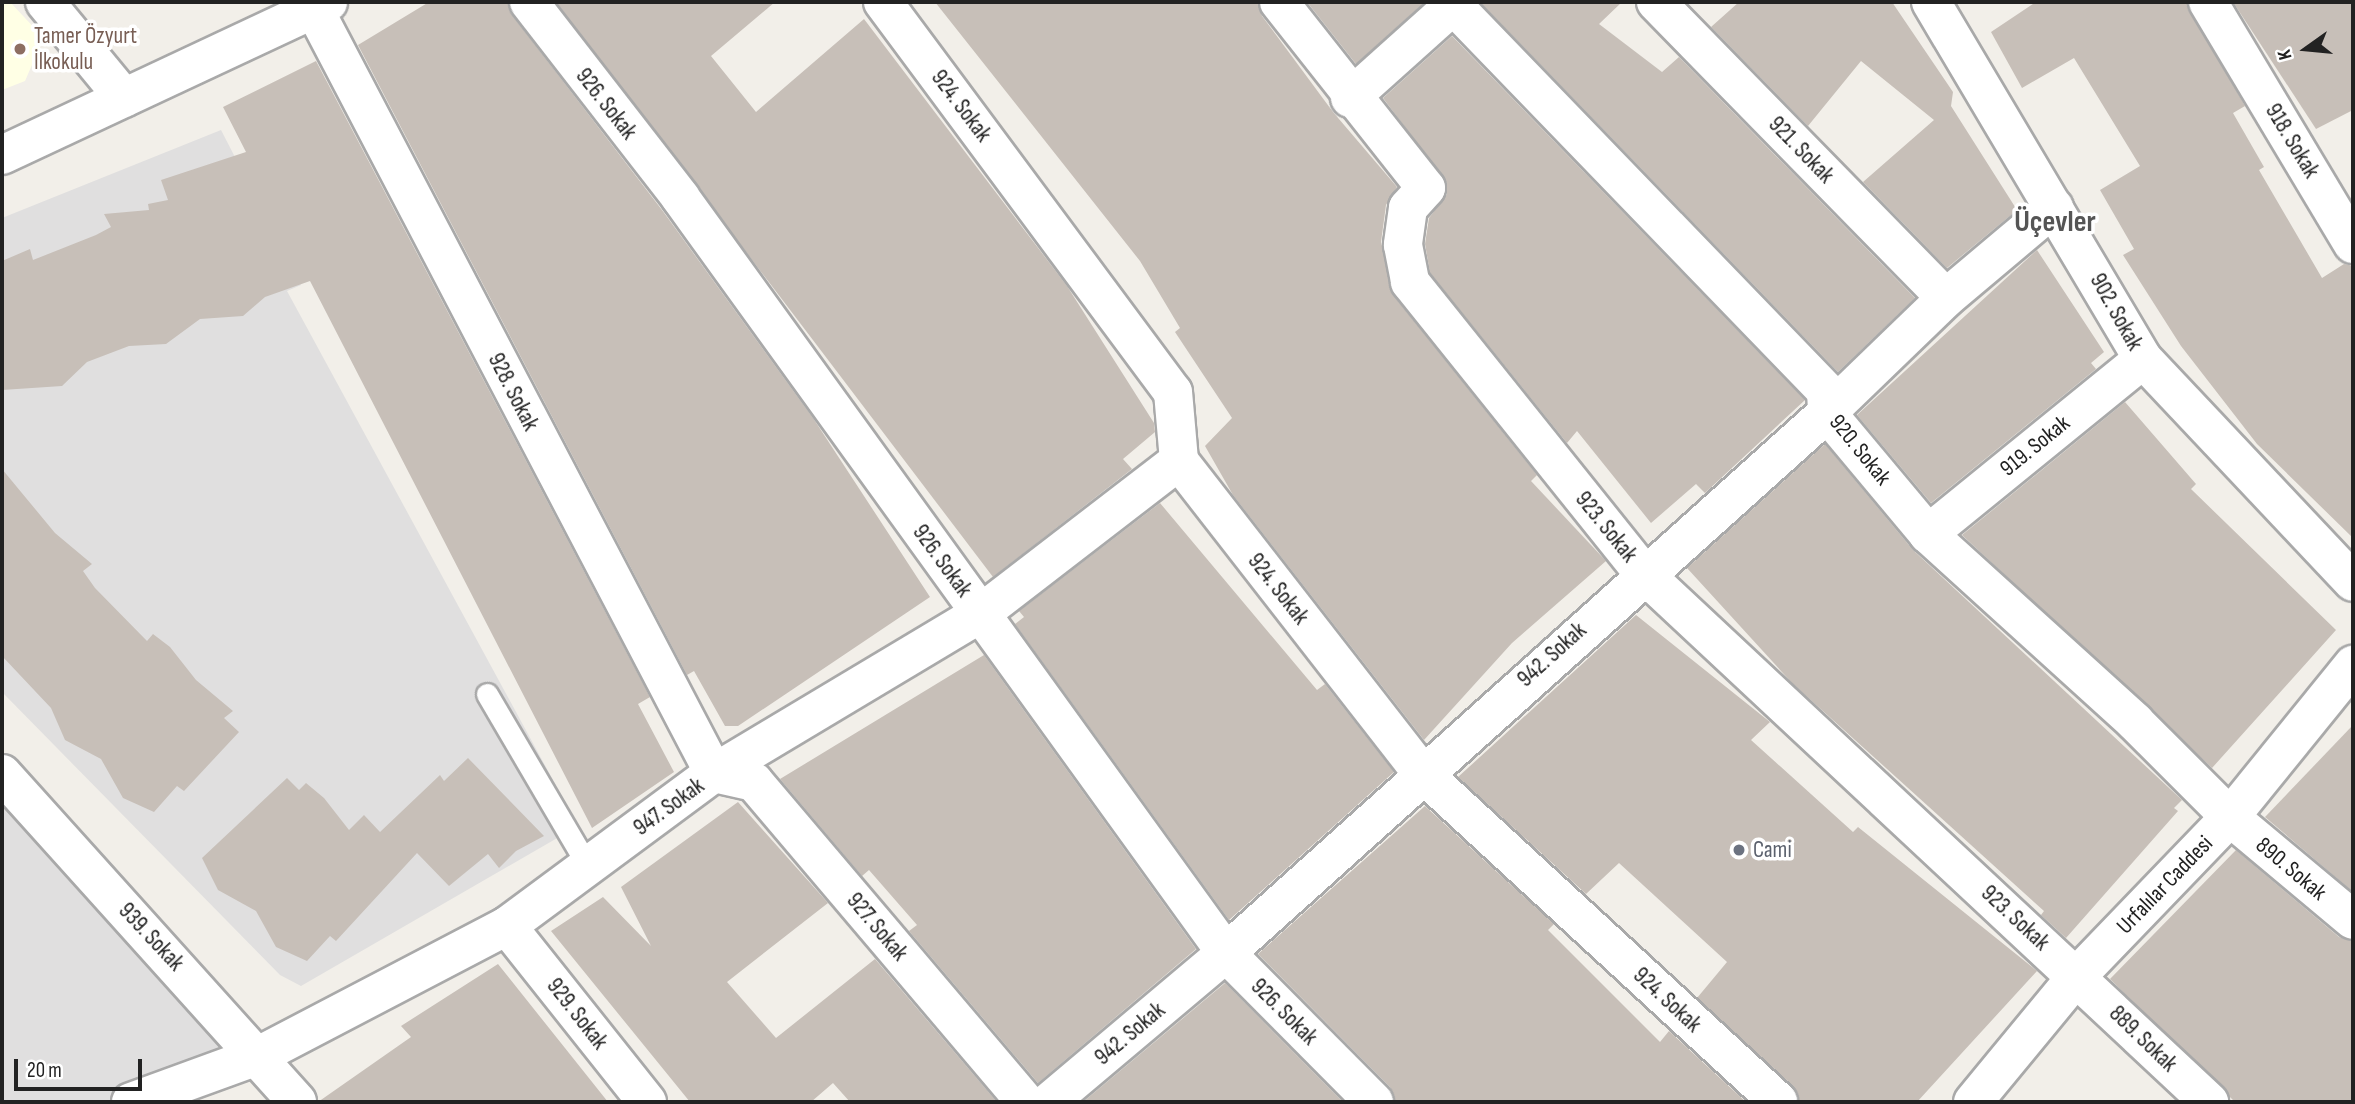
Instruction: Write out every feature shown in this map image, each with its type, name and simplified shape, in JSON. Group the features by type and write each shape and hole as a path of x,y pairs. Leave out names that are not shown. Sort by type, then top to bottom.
{"street":[{"path":"45,2 124,98"},
{"name":"926. Sokak","path":"529,2 680,197 1226,953 1374,1102"},
{"name":"924. Sokak","path":"883,2 1173,392 1179,461 1421,772 1778,1102"},
{"name":"923. Sokak","path":"1279,2 1350,98 1426,188 1408,208 1403,246 1410,282 1643,573 2077,976"},
{"name":"921. Sokak","path":"1656,2 1946,298"},
{"name":"902. Sokak","path":"1931,2 2143,359 2353,582"},
{"name":"918. Sokak","path":"2208,2 2353,244"},
{"path":"1350,98 1455,3"},
{"name":"920. Sokak","path":"1455,3 1826,391 1827,413 1928,534 2135,722 2230,817"},
{"path":"2,155 321,6"},
{"name":"928. Sokak","path":"321,6 715,773"},
{"name":"942. Sokak","path":"1049,1102 1226,953 1421,772 1827,413 1946,298 2054,207"},
{"name":"919. Sokak","path":"1928,534 2143,359"},
{"name":"947. Sokak","path":"131,1102 260,1055 507,926 715,773 980,614 1179,461"},
{"name":"Urfalılar Caddesi","path":"1973,1102 2077,976 2230,817 2353,666"},
{"name":"927. Sokak","path":"715,773 754,782 1025,1102"},
{"name":"939. Sokak","path":"2,774 260,1055 298,1102"},
{"name":"890. Sokak","path":"2230,817 2353,920"},
{"name":"929. Sokak","path":"507,926 647,1102"},
{"name":"889. Sokak","path":"2077,976 2209,1102"}],"lane":[{"path":"487,694 588,866"}],"shaded area":[{"name":"Tamer Özyurt İlkokulu","path":"2,2 10,2 40,34 41,44 25,81 2,90"},
{"path":"221,130 301,285 287,291 578,826 301,986 280,975 2,692 2,218"},
{"path":"2,774 260,1055 131,1102 2,1102"}],"building":[{"path":"429,2 508,2 512,15 662,210 813,418 930,597 738,726 725,726 694,671 687,675 358,45"},
{"path":"556,2 775,2 711,56 756,112 864,19 1067,286 1154,423 1155,432 1123,459 1132,469 993,577"},
{"path":"935,2 1258,2 1262,16 1333,112 1397,187 1386,205 1381,242 1393,295 1537,475 1531,481 1606,561 1512,643 1424,740 1233,495 1205,446 1232,418 1175,332 1180,328 1140,261"},
{"path":"1307,2 1425,2 1356,64"},
{"path":"1480,2 1622,2 1599,24 1662,72 1679,57 1915,298 1838,372"},
{"path":"1739,2 1892,2 1953,92 1951,106 2017,210 1947,268 1863,182 1934,120 1861,61 1808,126 1711,27"},
{"path":"2036,2 2186,2 2245,106 2233,113 2264,167 2259,170 2322,278 2344,264 2353,266 2353,538 2257,444 2181,346 2123,255 2134,249 2100,190 2140,166 2074,58 2022,88 1991,32"},
{"path":"2233,2 2353,2 2353,110 2316,129"},
{"path":"1452,36 1805,400 1705,493 1696,484 1651,523 1577,431 1567,443 1430,273 1425,244 1429,218 1447,194 1447,183 1383,98"},
{"path":"316,61 650,697 638,704 674,772 592,828 310,281 265,297 243,316 200,319 166,344 129,346 87,362 62,386 2,390 2,261 30,249 33,260 96,235 111,227 104,214 149,210 148,204 168,200 161,180 246,152 223,107"},
{"path":"2037,250 2104,352 2091,363 2096,369 1931,503 1857,415"},
{"path":"2125,402 2196,484 2191,489 2336,630 2212,768 1962,535"},
{"path":"1825,444 1913,550 2182,800 2174,808 2178,811 2066,938 2041,915 2044,911 1792,683 1687,568"},
{"path":"2,469 55,533 92,564 83,571 95,588 147,641 153,634 170,647 196,680 233,711 224,718 239,732 184,791 177,786 154,812 123,798 101,759 65,740 51,708 2,656"},
{"path":"1160,503 1317,690 1325,684 1394,772 1229,920 1015,624 1024,617 1019,611"},
{"path":"1636,615 1770,722 1751,740 1853,832 1858,827 2037,971 1917,1102 1799,1102 1793,1086 1697,998 1727,962 1619,863 1586,894 1458,777"},
{"path":"984,655 1196,949 1038,1083 909,931 917,925 869,870 862,876 780,779"},
{"path":"2353,725 2353,892 2265,817"},
{"path":"468,758 544,836 516,851 499,868 488,854 449,886 417,853 336,941 330,936 307,961 276,947 256,911 218,890 202,858 287,778 299,790 306,783 324,798 349,830 364,815 380,832 440,775 444,781"},
{"path":"738,802 828,903 727,982 776,1038 875,959 997,1102 850,1102 833,1083 811,1102 690,1102 551,931 603,897 651,946 621,887"},
{"path":"1425,806 1554,924 1548,930 1660,1042 1669,1031 1746,1102 1395,1102 1390,1087 1258,954"},
{"path":"2236,850 2339,937 2353,941 2353,1102 2235,1102 2110,979"},
{"path":"498,964 608,1102 318,1102 411,1037 401,1026"},
{"path":"1225,983 1343,1102 1083,1102"}],"place":[{"name":"Tamer Özyurt İlkokulu","path":"20,49"},
{"name":"Cami","path":"1739,850"}],"district":[{"name":"Üçevler","path":"2055,222"}]}
